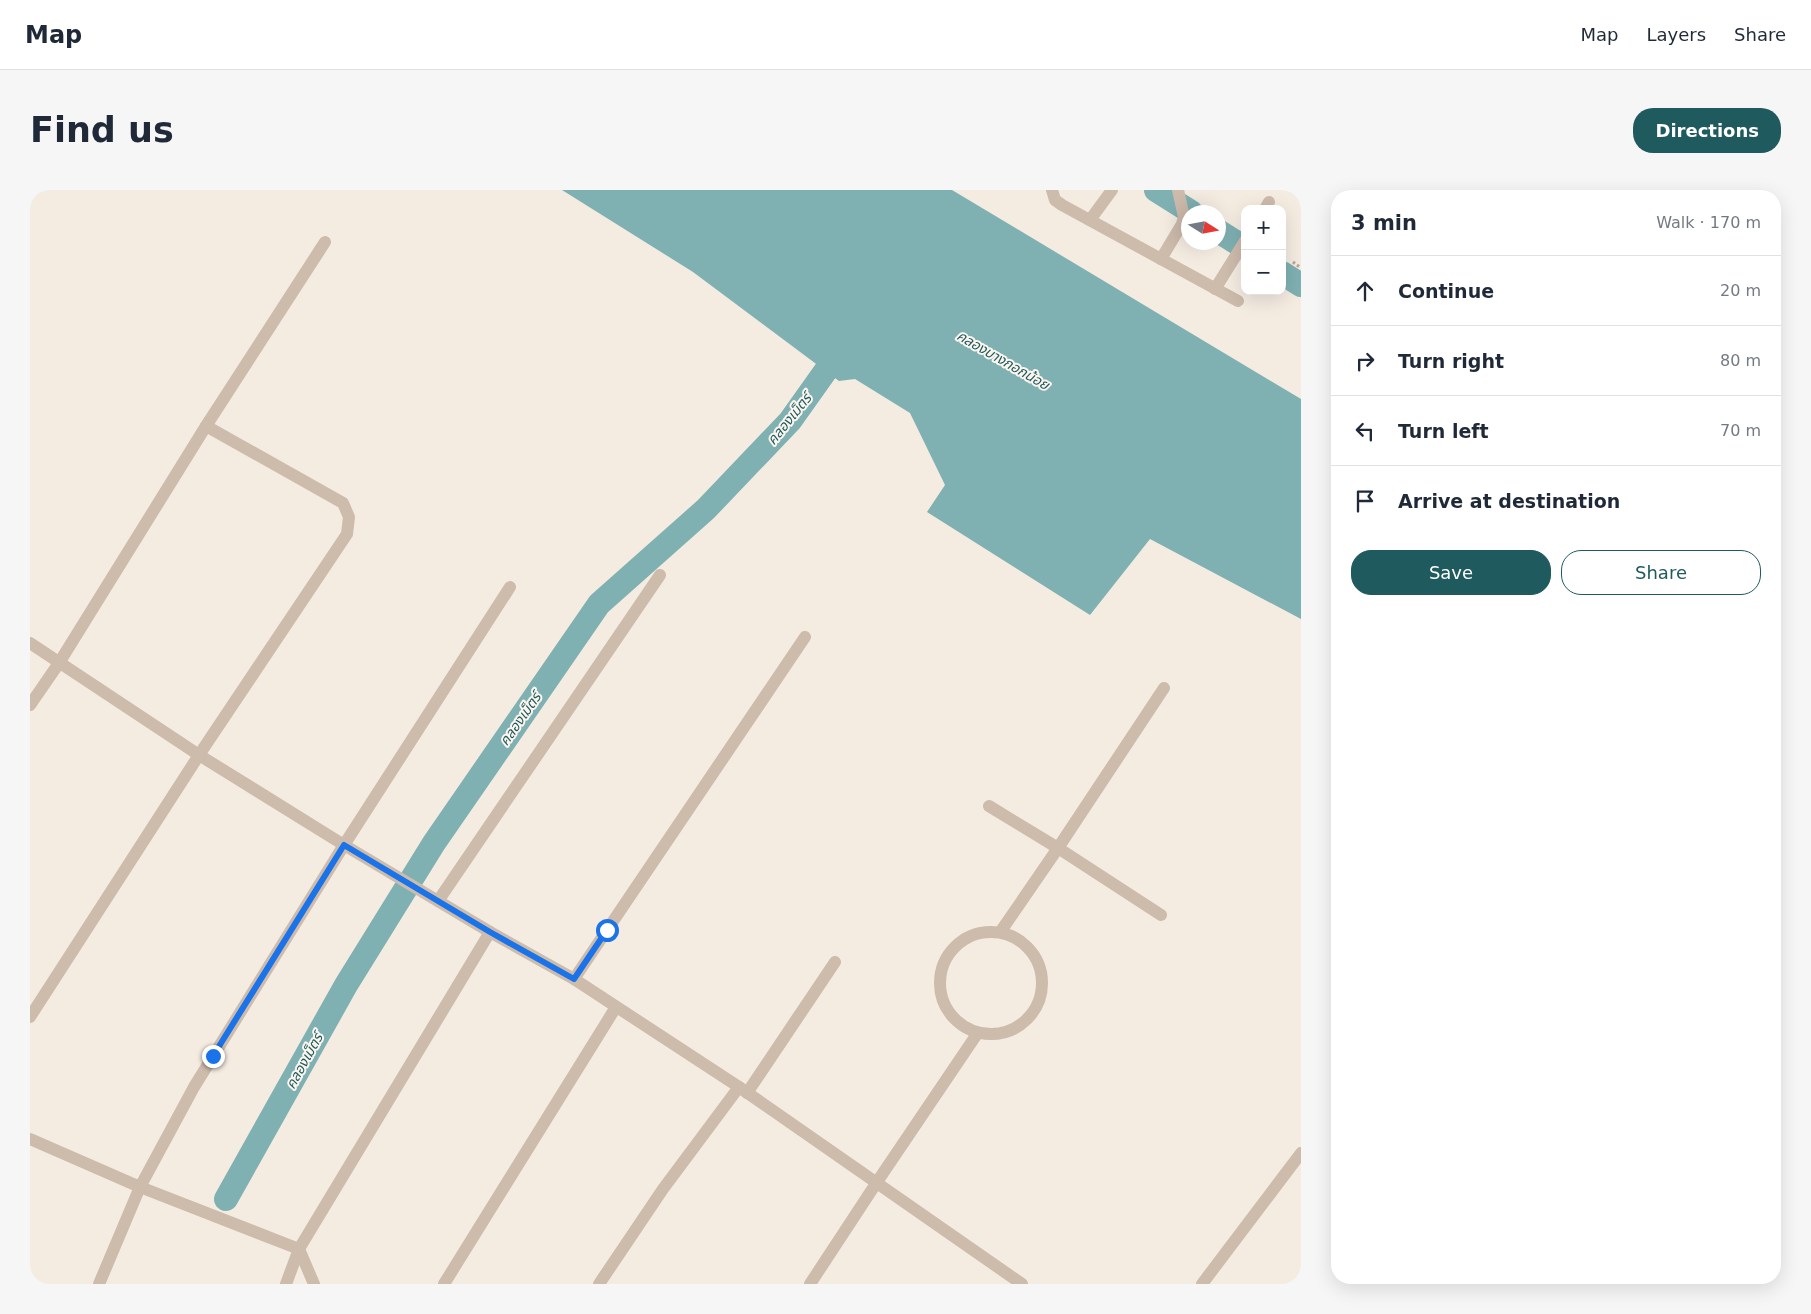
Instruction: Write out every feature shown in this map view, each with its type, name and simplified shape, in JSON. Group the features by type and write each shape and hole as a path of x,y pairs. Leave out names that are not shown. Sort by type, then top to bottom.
{"street":[{"path":"1052,190 1055,200 1238,301"},
{"path":"1090,220 1112,190"},
{"path":"1161,259 1182,224 1184,217 1178,190"},
{"path":"30,705 59,664 206,426 325,242"},
{"path":"1215,289 1241,247"},
{"path":"30,1016 199,755 347,534 349,517 343,503 206,426"},
{"path":"438,901 660,575"},
{"path":"99,1284 140,1187 194,1087 344,845 510,587"},
{"path":"574,979 805,637"},
{"path":"30,644 199,755 344,845 490,932 574,979 743,1090 876,1182 1007,1280 1022,1284"},
{"path":"1001,931 1164,688"},
{"path":"989,806 1161,915"},
{"path":"1001,931 1026,943 1042,967 1042,995 1029,1020 1005,1034 977,1034 950,1017 939,987 946,956 969,935 1001,931"},
{"path":"286,1284 299,1249 490,932"},
{"path":"599,1284 663,1189 743,1090 835,962"},
{"path":"444,1284 616,1007"},
{"path":"810,1284 876,1182 977,1034"},
{"path":"30,1139 140,1187 299,1249 314,1284"},
{"path":"1202,1284 1301,1153"}],"path":[{"path":"1293,262 1301,268"}],"water":[{"name":"คลองบางกอกน้อย","path":"562,190 952,190 1301,399 1301,619 1150,539 1090,615 927,512 945,485 910,413 855,379 839,381 693,272"}],"waterway":[{"path":"1156,190 1181,206"},
{"path":"1226,236 1241,245"},
{"path":"1286,276 1301,285"},
{"name":"คลองเม็ตร์","path":"226,1199 346,985 434,843 599,604 706,509 790,421 844,345"}],"route":[{"path":"213,1056 344,845 490,932 574,979 607,930"}]}
